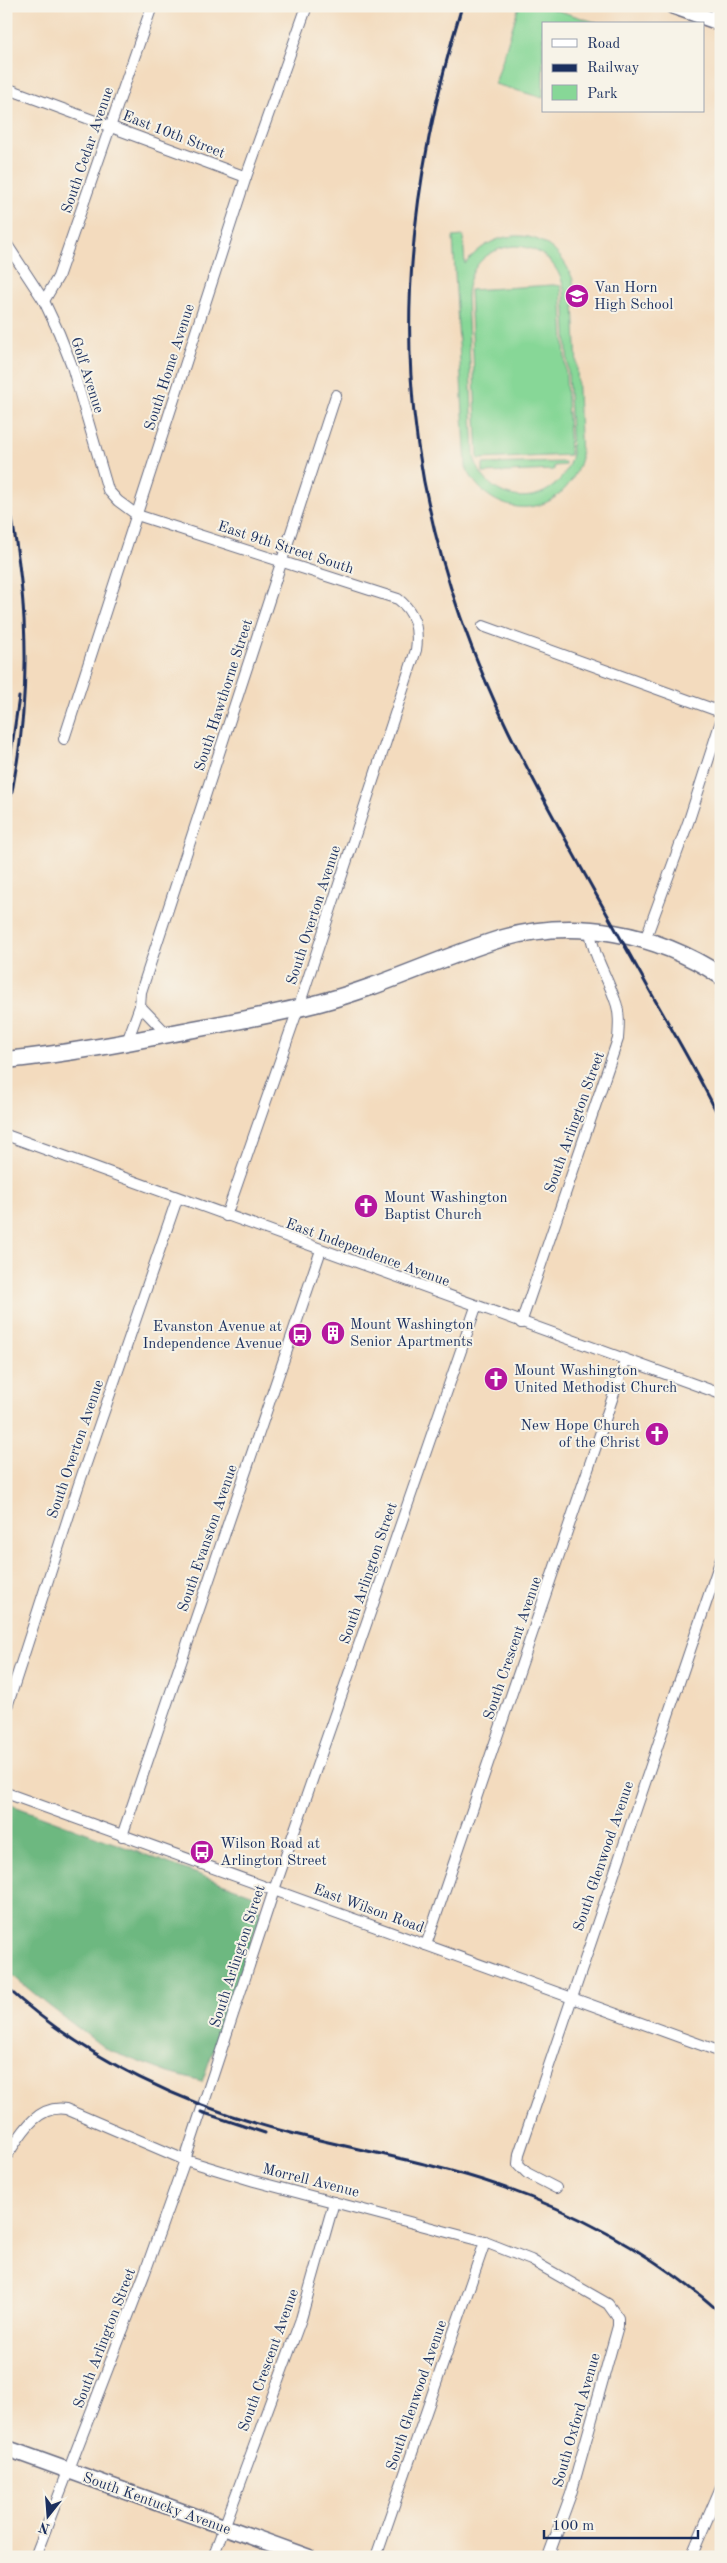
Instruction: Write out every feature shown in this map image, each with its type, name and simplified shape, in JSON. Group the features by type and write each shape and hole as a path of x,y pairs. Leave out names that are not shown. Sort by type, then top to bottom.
{"main road":[{"path":"6,1060 44,1056 127,1042 298,1008 359,991 501,939 538,932 590,930 647,933 721,976"}],"street":[{"name":"South Cedar Avenue","path":"44,301 58,276 112,126 152,6"},
{"name":"South Home Avenue","path":"64,739 246,177 307,6"},
{"path":"673,6 716,22 719,6"},
{"name":"East 10th Street","path":"6,88 246,177"},
{"name":"Golf Avenue","path":"6,243 44,301 72,366 105,483 118,501 137,515"},
{"name":"South Hawthorne Street","path":"127,1042 140,1006 141,992 336,395"},
{"name":"East 9th Street South","path":"137,515 398,599 408,606 414,621"},
{"name":"South Overton Avenue","path":"226,1216 298,1008 416,650 418,637 414,621"},
{"path":"483,626 721,712"},
{"path":"647,933 689,820 721,721"},
{"name":"South Arlington Street","path":"521,1323 618,1039 619,1020 616,1002 592,948 590,930"},
{"path":"140,1006 167,1034"},
{"name":"East Independence Avenue","path":"6,1135 177,1199 721,1394"},
{"name":"South Overton Avenue","path":"6,1710 78,1486 177,1199"},
{"name":"South Evanston Avenue","path":"122,1836 321,1250"},
{"name":"South Arlington Street","path":"35,2557 70,2471 185,2160 274,1890 476,1307"},
{"name":"South Crescent Avenue","path":"426,1945 625,1361"},
{"name":"South Glenwood Avenue","path":"556,2188 527,2173 518,2164 519,2154 721,1559"},
{"name":"East Wilson Road","path":"6,1793 721,2052"},
{"name":"Morrell Avenue","path":"6,2157 37,2116 43,2112 62,2108 84,2115 185,2160 254,2181 485,2242 531,2260 585,2290 608,2304 618,2318"},
{"name":"South Crescent Avenue","path":"213,2557 301,2319 334,2202"},
{"name":"South Glenwood Avenue","path":"376,2557 485,2242"},
{"name":"South Oxford Avenue","path":"548,2557 570,2494 618,2326 618,2318"},
{"name":"South Kentucky Avenue","path":"6,2448 308,2557"},
{"path":"691,2557 721,2487"}],"green space":[{"path":"519,6 543,6 595,22 542,22 542,98 495,84"},
{"path":"463,236 465,264 478,250 493,241 524,236 539,241 553,249 564,262 573,280 581,458 573,479 560,494 544,503 527,507 510,506 493,498 478,486 466,467 453,237","holes":["514,246 540,253 553,264 564,289 572,454 565,472 554,486 540,494 524,497 508,495 494,487 482,475 474,457 467,297 471,277 480,262 495,251"]},
{"path":"561,286 570,455 478,459 470,290"},
{"path":"565,462 565,465 554,466 554,470 483,473 483,464"},
{"path":"6,1803 254,1895 261,1914 202,2082 169,2073 107,2050 6,1970"}],"railway":[{"path":"462,6 436,102 419,195 411,285 411,375 421,463 440,552 469,641 509,732 562,833 721,1121"},
{"path":"6,489 20,571 25,654 21,736 6,818"},
{"path":"6,788 19,697"},
{"path":"6,1987 70,2037 140,2078 176,2095 252,2122 446,2170 527,2196 586,2223 643,2254 670,2272 721,2313"},
{"path":"201,2112 265,2133"}],"place":[{"name":"Van Horn High School","path":"577,296"},
{"name":"Mount Washington Baptist Church","path":"366,1206"},
{"name":"Mount Washington Senior Apartments","path":"333,1333"},
{"name":"Evanston Avenue at Independence Avenue","path":"300,1335"},
{"name":"Mount Washington United Methodist Church","path":"496,1379"},
{"name":"New Hope Church of the Christ","path":"657,1434"},
{"name":"Wilson Road at Arlington Street","path":"202,1852"}]}
